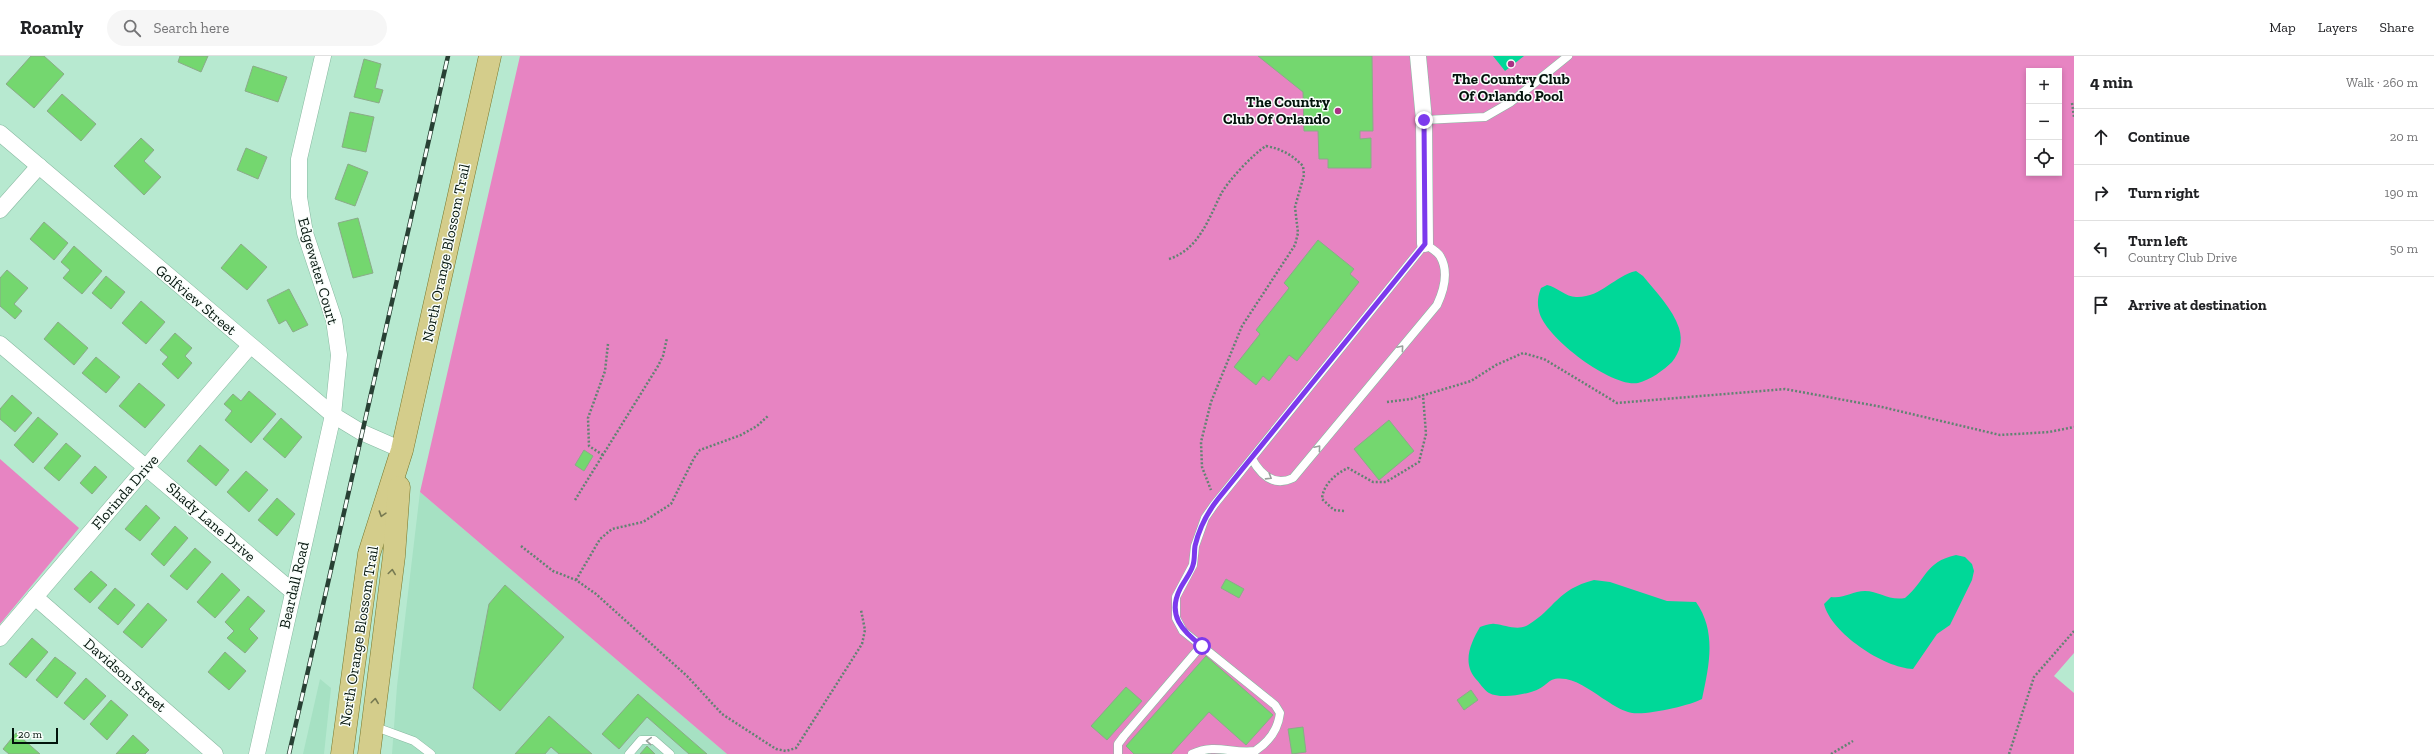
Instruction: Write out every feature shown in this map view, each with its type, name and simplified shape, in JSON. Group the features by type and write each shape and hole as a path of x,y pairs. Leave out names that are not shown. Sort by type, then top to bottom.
{"main road":[{"name":"North Orange Blossom Trail","path":"342,754 369,554 402,450 490,56"},
{"name":"North Orange Blossom Trail","path":"369,754 394,556 402,450"}],"street":[{"name":"Edgewater Court","path":"323,56 299,159 299,197 305,233 334,320 339,355 333,416"},
{"path":"1418,56 1424,120 1425,244"},
{"name":"Golfview Street","path":"0,133 333,416 361,432 402,450"},
{"path":"0,210 38,166"},
{"name":"Shady Lane Drive","path":"0,344 292,591"},
{"name":"Florinda Drive","path":"0,638 250,346"},
{"name":"Beardall Road","path":"257,754 292,591 333,416"},
{"name":"Davidson Street","path":"35,596 215,754"},
{"path":"346,716 372,726"}],"lane":[{"path":"1424,120 1485,116 1511,102 1568,56"},
{"path":"1192,754 1203,749 1219,748 1255,751 1272,736 1279,720 1280,713 1275,706 1183,631 1176,618 1176,597 1193,565 1195,546 1205,518 1218,499 1425,244 1439,255 1444,268 1443,292 1437,305 1293,478 1285,482 1269,479 1256,466 1252,459"},
{"path":"1118,754 1118,744 1124,736 1202,646"},
{"path":"372,726 414,740 430,754"},
{"path":"629,754 641,740 654,740 670,754"}],"path":[{"path":"2072,103 2074,117"},
{"path":"1169,260 1180,256 1200,235 1222,192 1256,153 1266,146 1276,148 1291,155 1304,166 1304,175 1295,207 1298,233 1295,245 1242,326 1211,402 1201,442 1202,467 1208,485 1218,499"},
{"path":"575,500 658,366 663,356 667,338"},
{"path":"602,455 589,446 588,418 605,371 608,344"},
{"path":"1387,402 1423,395 1471,382 1496,365 1523,353 1544,359 1616,403 1785,389 1882,407 2000,435 2049,432 2074,428"},
{"path":"1344,511 1334,510 1322,499 1323,491 1337,473 1348,468 1373,482 1386,482 1419,462 1426,434 1423,395"},
{"path":"576,580 600,539 612,529 643,522 671,504 700,450 741,435 757,426 769,415"},
{"path":"521,546 553,571 576,580 596,594 645,636 687,676 722,714 764,740 776,750 786,752 796,748 862,644 865,630 861,610"},
{"path":"2009,754 2034,677 2074,631"},
{"path":"1831,754 1853,741"}],"shaded area":[{"name":"The Country Club Of Orlando","path":"520,56 2074,56 2074,653 2054,676 2074,693 2074,754 727,754 420,492"},
{"name":"The Country Club Of Orlando Pool","path":"1493,56 1524,56 1505,71"},
{"path":"1636,271 1643,276 1673,314 1681,337 1679,350 1672,362 1647,380 1638,383 1626,382 1612,378 1581,359 1566,347 1544,322 1539,311 1538,302 1541,288 1547,285 1572,297 1585,296 1600,291 1621,277"},
{"path":"0,459 79,528 0,624"},
{"path":"420,492 727,754 392,754 397,686"},
{"path":"1956,555 1965,557 1972,564 1974,571 1972,580 1950,625 1937,634 1913,669 1901,667 1888,662 1874,656 1860,647 1837,626 1829,615 1824,604 1831,597 1840,597 1865,591 1899,599 1905,598 1912,592 1931,567 1945,558"},
{"path":"1594,580 1610,582 1667,601 1696,602 1703,613 1707,625 1710,649 1702,699 1687,705 1665,710 1634,713 1620,709 1572,680 1560,678 1551,680 1534,691 1512,696 1494,695 1483,688 1471,672 1468,659 1471,646 1480,627 1493,624 1516,628 1524,627 1537,619 1564,594 1581,584"},
{"path":"320,679 331,688 324,754 303,754"}],"building":[{"path":"31,56 44,56 64,74 34,108 6,84"},
{"path":"180,56 208,56 201,72 178,62"},
{"name":"The Country Club Of Orlando","path":"1258,56 1372,56 1373,131 1360,131 1360,139 1371,138 1371,168 1328,168 1328,159 1319,159 1318,131 1304,131 1303,92"},
{"path":"364,59 381,64 375,88 383,90 379,103 354,97"},
{"path":"253,66 287,77 278,102 245,91"},
{"path":"62,94 96,124 81,141 47,111"},
{"path":"350,112 374,117 366,152 342,147"},
{"path":"141,138 154,150 144,161 161,177 144,195 114,166"},
{"path":"246,148 267,157 258,179 237,170"},
{"path":"348,164 368,172 355,206 335,199"},
{"path":"358,218 373,273 353,278 338,223"},
{"path":"44,222 68,243 54,260 30,239"},
{"path":"1318,240 1354,269 1350,274 1359,282 1297,361 1289,355 1269,381 1263,376 1256,385 1234,367 1260,334 1256,330 1289,288 1284,283"},
{"path":"241,244 267,267 247,290 221,268"},
{"path":"74,246 102,271 82,294 63,278 70,270 61,262"},
{"path":"7,270 28,288 14,304 22,311 15,319 0,306 0,278"},
{"path":"106,276 125,292 111,309 92,293"},
{"path":"289,289 308,325 293,332 286,320 279,324 267,300"},
{"path":"141,301 165,322 146,344 122,323"},
{"path":"58,322 88,348 74,365 44,339"},
{"path":"175,333 192,348 185,356 192,363 178,379 162,364 168,357 160,350"},
{"path":"96,357 120,377 106,393 82,373"},
{"path":"139,383 165,405 145,428 119,406"},
{"path":"249,391 276,414 251,443 225,420 232,411 224,404 233,394 241,401"},
{"path":"12,395 32,413 15,432 0,419 0,409"},
{"path":"38,417 58,434 33,463 14,445"},
{"path":"281,418 302,437 285,458 263,439"},
{"path":"1389,420 1414,451 1379,480 1354,449"},
{"path":"66,443 81,456 59,481 44,468"},
{"path":"200,445 229,470 216,486 187,461"},
{"path":"584,450 593,456 584,471 575,465"},
{"path":"95,466 107,477 92,494 80,483"},
{"path":"246,471 268,490 249,512 227,492"},
{"path":"277,498 295,514 277,536 258,520"},
{"path":"146,505 160,518 140,541 125,529"},
{"path":"175,526 188,538 164,566 151,554"},
{"path":"195,548 211,562 187,590 170,576"},
{"path":"91,571 107,585 90,603 74,589"},
{"path":"222,573 240,590 215,618 197,602"},
{"path":"1226,579 1244,589 1239,598 1221,588"},
{"path":"505,585 564,637 500,711 473,688 489,604"},
{"path":"115,588 135,605 118,625 98,608"},
{"path":"248,596 265,611 249,629 258,638 245,653 227,638 234,631 225,622"},
{"path":"148,603 167,620 142,648 123,632"},
{"path":"32,638 48,652 26,678 9,664"},
{"path":"225,652 246,671 229,690 208,672"},
{"path":"1206,656 1273,715 1246,745 1209,712 1171,754 1134,754 1126,746"},
{"path":"55,657 76,673 57,698 36,680"},
{"path":"86,678 106,696 84,720 64,703"},
{"path":"1126,687 1142,701 1107,740 1091,726"},
{"path":"1471,690 1478,700 1464,710 1457,700"},
{"path":"638,694 707,754 689,754 647,717 619,749 602,734"},
{"path":"111,700 128,715 107,740 90,724"},
{"path":"549,716 592,754 559,754 551,747 545,754 515,754"},
{"path":"1303,727 1306,752 1292,754 1288,729"},
{"path":"16,733 40,754 9,754 3,749"},
{"path":"133,735 149,750 145,754 116,754"},
{"path":"647,746 655,754 640,754"}],"railway":[{"path":"289,754 448,56"}],"place":[{"name":"The Country Club Of Orlando Pool","path":"1511,64"},
{"name":"The Country Club Of Orlando","path":"1338,111"}],"route":[{"path":"1202,646 1183,631 1176,618 1175,605 1176,597 1193,565 1195,546 1205,518 1218,499 1425,244 1424,120"}]}
